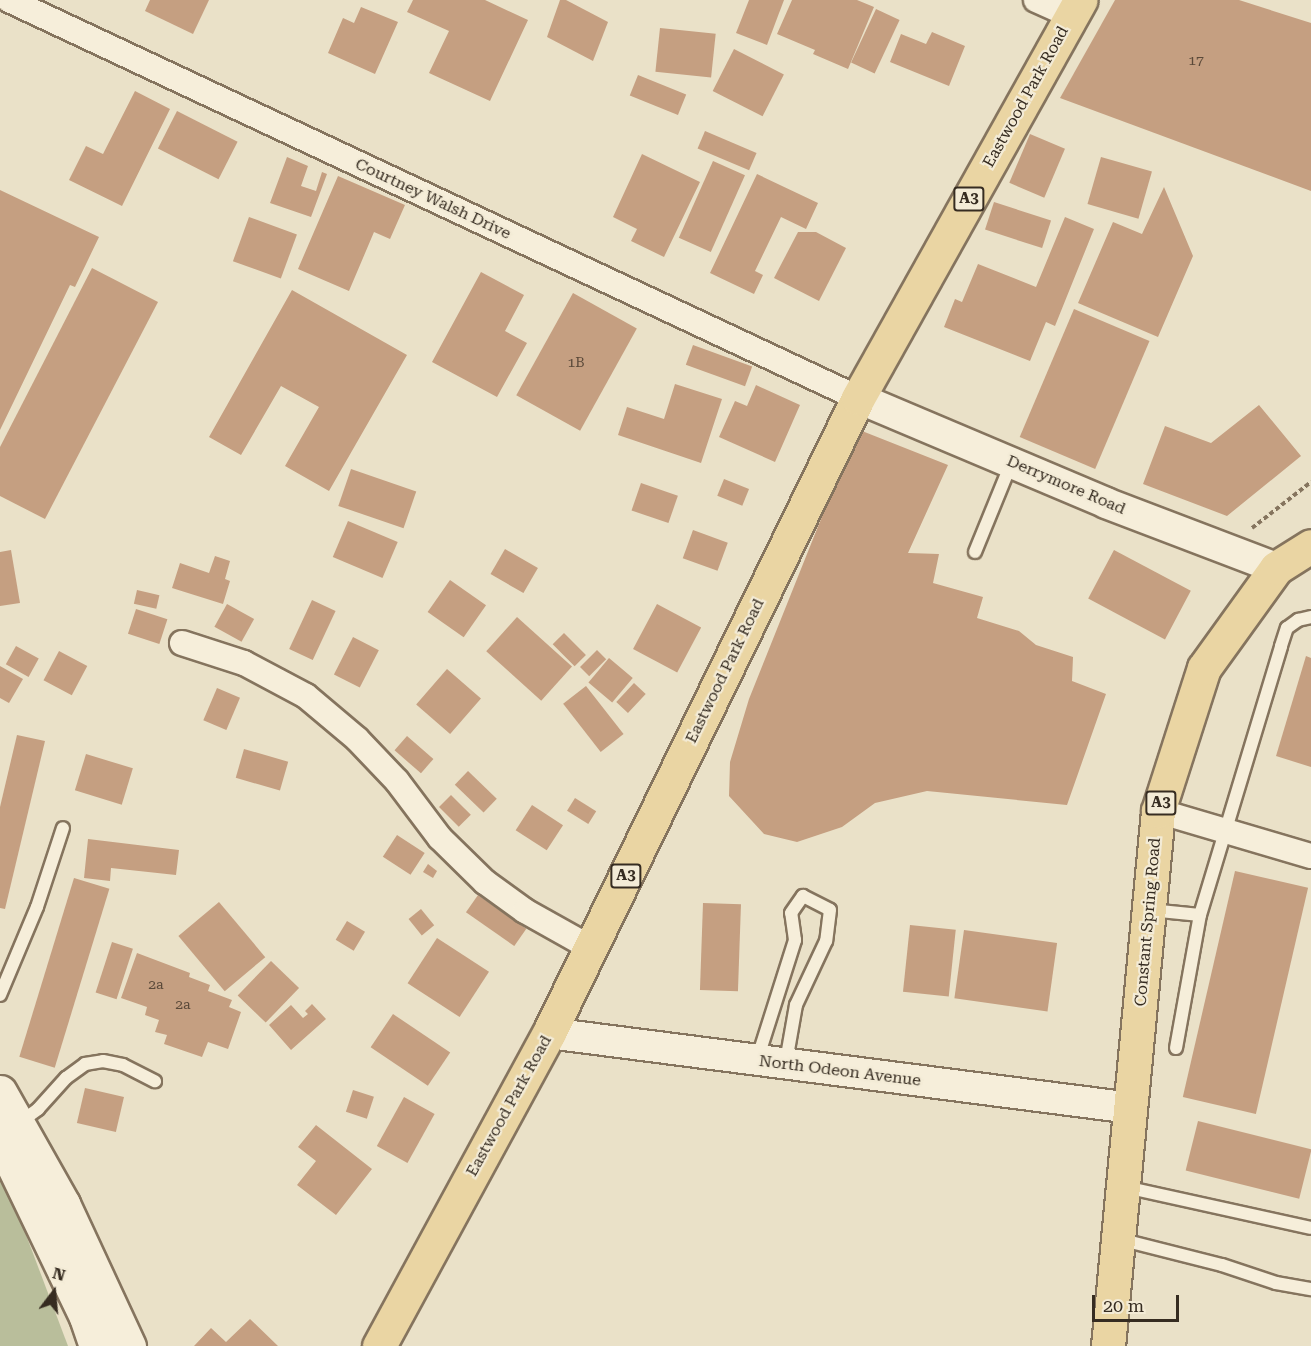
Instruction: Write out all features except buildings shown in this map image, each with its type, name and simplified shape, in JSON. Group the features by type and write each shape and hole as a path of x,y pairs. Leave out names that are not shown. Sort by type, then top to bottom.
{"main road":[{"name":"Eastwood Park Road","path":"379,1346 549,1033 858,398 1076,8"},
{"name":"Constant Spring Road","path":"1108,1346 1158,811 1204,668 1276,568 1311,546"},
{"path":"0,1092 9,1131 96,1346"},
{"path":"9,1131 63,1204 129,1346"}],"street":[{"name":"Courtney Walsh Drive","path":"9,0 858,398"},
{"path":"1036,0 1076,8"},
{"name":"Derrymore Road","path":"858,398 1011,463 1276,568"},
{"path":"182,643 244,663 306,696 357,739 389,773 440,838 485,882 525,911 591,948"},
{"path":"1158,811 1311,856"},
{"name":"North Odeon Avenue","path":"549,1033 1131,1108"}],"lane":[{"path":"975,552 1011,463"},
{"path":"1176,1048 1200,915 1287,628 1298,620 1311,617"},
{"path":"0,995 37,907 63,828"},
{"path":"803,896 830,910 826,941 771,1062 795,940 791,913 803,896"},
{"path":"1149,910 1200,915"},
{"path":"9,1131 38,1109 66,1078 85,1064 103,1061 123,1065 155,1081"},
{"path":"1124,1187 1311,1228"},
{"path":"1118,1238 1222,1265 1276,1283 1311,1289"}],"path":[{"path":"1225,549 1311,482"}],"green space":[{"path":"0,1166 68,1346 0,1346"}]}
